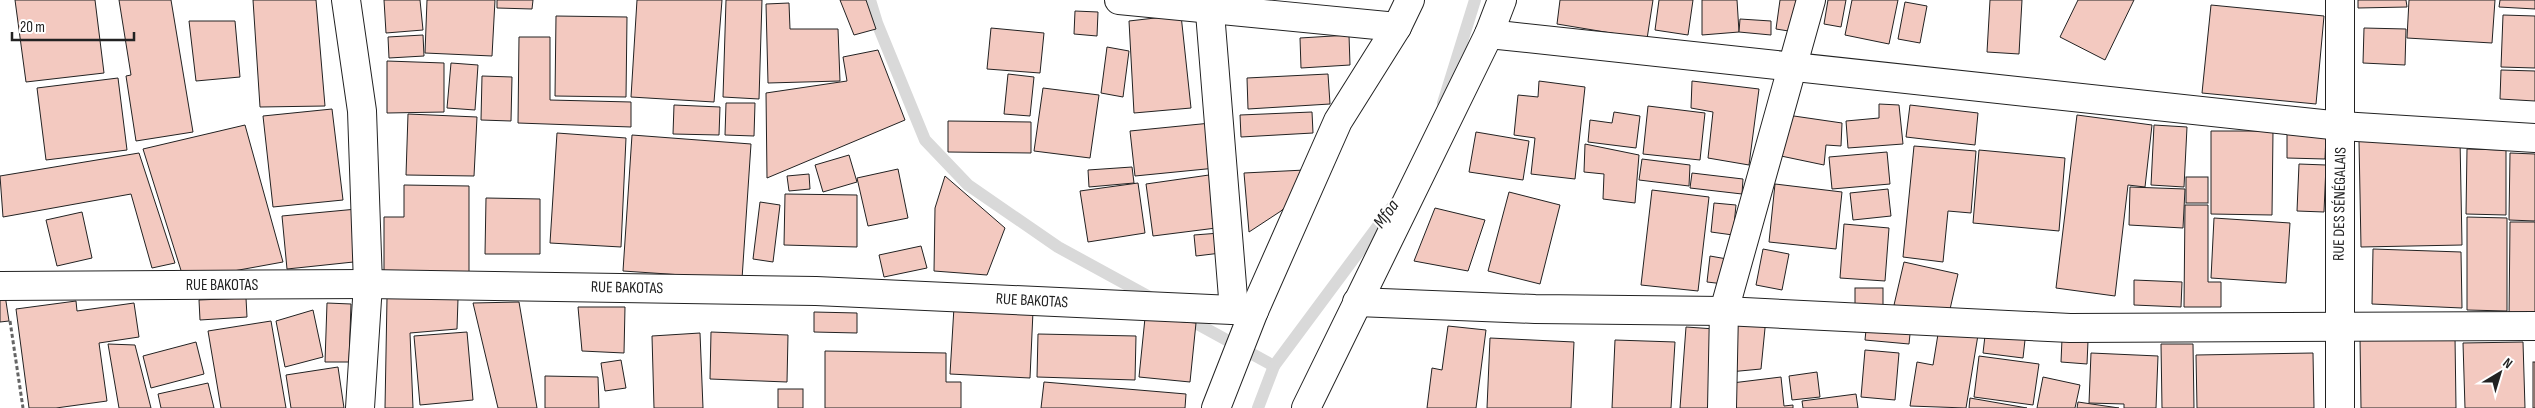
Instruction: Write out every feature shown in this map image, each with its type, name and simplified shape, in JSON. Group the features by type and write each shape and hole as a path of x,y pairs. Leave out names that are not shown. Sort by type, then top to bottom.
{"street":[{"path":"346,0 362,111 368,284 360,408"},
{"path":"1119,0 1210,4 1397,27"},
{"path":"1216,408 1244,311 1338,121 1397,27 1410,0"},
{"path":"1306,408 1489,34 1502,0"},
{"path":"1722,408 1724,311 1811,0"},
{"name":"RUE DES SÉNÉGALAIS","path":"2340,0 2340,408"},
{"path":"1210,4 1244,311"},
{"path":"1489,34 2341,126 2535,138"},
{"name":"RUE BAKOTAS","path":"2,286 368,284 816,291 1244,311"},
{"path":"1357,302 1535,309 1724,311 2070,328 2535,326"}],"path":[{"path":"2,286 23,408"}],"building":[{"path":"15,0 95,0 104,73 26,82"},
{"path":"119,0 171,0 193,132 136,141 126,76 131,75"},
{"path":"253,0 316,0 325,106 260,107"},
{"path":"384,0 420,0 423,30 386,33"},
{"path":"427,0 495,0 492,56 425,53"},
{"path":"497,0 533,0 532,9 497,8"},
{"path":"637,0 722,0 714,102 631,97"},
{"path":"726,0 762,0 759,99 723,97"},
{"path":"840,0 866,0 876,29 854,35"},
{"path":"1560,0 1653,0 1647,39 1557,24"},
{"path":"1659,0 1693,0 1688,35 1655,30"},
{"path":"1702,0 1737,0 1739,32 1702,35"},
{"path":"1780,0 1806,0 1801,33 1776,29"},
{"path":"1828,0 1846,0 1841,27 1824,24"},
{"path":"1852,0 1898,0 1889,44 1845,35"},
{"path":"1990,0 2022,0 2019,54 1987,52"},
{"path":"2078,0 2134,0 2105,60 2060,37"},
{"path":"2358,0 2406,0 2407,7 2358,8"},
{"path":"2409,0 2495,0 2492,43 2407,38"},
{"path":"2500,0 2535,0 2535,9 2499,7"},
{"path":"1905,2 1927,6 1920,43 1898,39"},
{"path":"789,3 790,29 838,29 840,81 768,83 766,4"},
{"path":"2211,5 2324,16 2316,104 2202,93"},
{"path":"1075,11 1098,12 1097,36 1074,34"},
{"path":"1181,15 1191,108 1134,113 1129,21"},
{"path":"2503,15 2535,16 2535,68 2501,67"},
{"path":"556,16 627,17 626,97 555,96"},
{"path":"1740,19 1771,21 1771,35 1739,32"},
{"path":"189,21 235,21 240,77 196,81"},
{"path":"991,28 1044,33 1040,73 987,69"},
{"path":"2364,28 2406,29 2405,65 2363,63"},
{"path":"423,35 424,56 389,58 388,37"},
{"path":"1349,35 1350,65 1301,68 1300,38"},
{"path":"519,37 550,37 550,100 631,102 631,127 518,123"},
{"path":"1107,47 1129,51 1123,97 1101,93"},
{"path":"878,50 905,120 767,178 766,93 847,81 843,57"},
{"path":"387,61 444,63 444,112 387,113"},
{"path":"451,63 478,65 475,110 447,108"},
{"path":"2501,70 2535,71 2535,101 2500,99"},
{"path":"1008,74 1034,77 1030,116 1004,114"},
{"path":"1328,74 1330,104 1248,109 1247,78"},
{"path":"482,76 512,77 511,121 481,120"},
{"path":"118,78 127,150 46,160 37,88"},
{"path":"1539,81 1585,87 1575,179 1531,174 1535,138 1514,135 1518,95 1538,97"},
{"path":"1692,81 1759,89 1749,165 1708,158 1713,112 1691,108"},
{"path":"1043,88 1099,95 1090,158 1034,151"},
{"path":"726,103 755,103 754,136 725,135"},
{"path":"1879,104 1899,105 1903,144 1848,148 1846,121 1879,118"},
{"path":"674,105 720,107 719,135 673,134"},
{"path":"1910,105 1978,113 1975,145 1906,137"},
{"path":"1648,106 1705,113 1700,160 1643,154"},
{"path":"332,109 343,200 273,207 263,116"},
{"path":"1312,112 1313,133 1241,137 1240,115"},
{"path":"1614,112 1640,116 1636,148 1588,142 1590,120 1612,123"},
{"path":"408,114 477,117 474,176 406,175"},
{"path":"1787,115 1842,123 1841,146 1826,145 1824,165 1781,156"},
{"path":"2077,115 2152,125 2145,187 2128,185 2115,296 2056,288"},
{"path":"948,121 1031,122 1031,153 948,152"},
{"path":"1211,123 1216,168 1135,176 1130,131"},
{"path":"245,125 283,262 184,280 143,149"},
{"path":"2154,125 2187,127 2184,187 2151,185"},
{"path":"2211,131 2273,131 2272,215 2211,214"},
{"path":"1476,132 1529,141 1523,180 1469,172"},
{"path":"557,133 626,138 621,247 550,243"},
{"path":"2287,134 2326,135 2325,159 2287,158"},
{"path":"632,135 751,144 742,279 623,271"},
{"path":"2460,139 2462,245 2361,247 2359,141"},
{"path":"1585,144 1639,155 1635,203 1603,199 1604,174 1584,172"},
{"path":"1914,146 1976,151 1971,213 1948,211 1943,262 1903,257"},
{"path":"2467,149 2506,150 2506,215 2466,214"},
{"path":"1979,150 2065,158 2059,231 1973,223"},
{"path":"1887,152 1890,184 1832,189 1829,157"},
{"path":"139,153 175,263 152,268 131,194 3,217 0,176"},
{"path":"2510,153 2535,154 2535,221 2509,220"},
{"path":"849,155 857,182 823,192 815,165"},
{"path":"1642,159 1690,165 1689,186 1639,180"},
{"path":"2299,164 2326,165 2324,212 2297,211"},
{"path":"1132,167 1134,183 1089,187 1088,170"},
{"path":"898,169 908,218 868,226 857,178"},
{"path":"1305,170 1307,186 1281,211 1249,232 1244,173"},
{"path":"1692,173 1743,179 1742,194 1690,188"},
{"path":"809,174 810,189 789,191 787,176"},
{"path":"1216,174 1224,227 1153,236 1146,184"},
{"path":"945,176 1005,228 987,275 934,271 935,208"},
{"path":"2186,177 2208,177 2208,203 2186,203"},
{"path":"1138,183 1145,233 1088,242 1080,191"},
{"path":"1775,184 1842,192 1836,249 1769,242"},
{"path":"404,185 469,186 469,272 384,271 384,217 404,217"},
{"path":"2130,187 2185,189 2183,228 2129,225"},
{"path":"1888,189 1891,216 1853,220 1850,193"},
{"path":"1652,190 1709,197 1698,291 1641,285"},
{"path":"1509,192 1560,205 1540,284 1488,271"},
{"path":"785,194 857,195 857,247 784,245"},
{"path":"486,198 540,199 540,254 485,254"},
{"path":"760,202 780,205 773,262 753,259"},
{"path":"1714,203 1736,205 1733,235 1711,232"},
{"path":"2185,205 2208,205 2208,282 2221,282 2221,307 2184,307"},
{"path":"1435,208 1485,220 1468,271 1414,261"},
{"path":"357,209 363,261 287,269 282,216"},
{"path":"82,212 92,258 57,266 46,220"},
{"path":"2467,217 2507,218 2507,311 2467,310"},
{"path":"2214,218 2290,223 2286,283 2211,278"},
{"path":"2510,222 2535,222 2535,320 2509,320"},
{"path":"1844,224 1889,228 1885,281 1840,278"},
{"path":"1220,233 1221,253 1196,256 1194,235"},
{"path":"921,246 927,268 884,277 879,255"},
{"path":"1763,249 1789,254 1782,290 1756,285"},
{"path":"2373,249 2461,252 2462,308 2372,304"},
{"path":"1710,256 1727,259 1724,284 1707,282"},
{"path":"1904,262 1958,274 1948,318 1894,305"},
{"path":"2134,280 2182,282 2181,307 2134,305"},
{"path":"1855,288 1883,288 1883,307 1855,307"},
{"path":"0,295 5,295 9,321 0,322"},
{"path":"246,298 247,317 200,320 199,300"},
{"path":"387,298 458,299 457,329 410,333 413,408 385,408"},
{"path":"76,301 77,311 134,303 139,337 99,343 107,401 56,408 29,408 16,309"},
{"path":"519,302 537,408 498,408 473,303"},
{"path":"327,303 351,304 349,362 325,362"},
{"path":"578,307 625,307 624,353 582,351"},
{"path":"954,307 1033,311 1030,378 950,374"},
{"path":"313,310 323,357 285,367 276,321"},
{"path":"814,312 857,313 857,333 814,332"},
{"path":"1734,317 1766,318 1761,369 1729,372"},
{"path":"1145,318 1196,323 1190,382 1139,377"},
{"path":"271,321 286,408 221,408 208,331"},
{"path":"1448,326 1486,330 1476,408 1427,408 1432,368 1442,370"},
{"path":"1686,327 1715,329 1708,408 1680,408"},
{"path":"1986,327 2026,331 2023,358 1983,353"},
{"path":"1939,328 1978,335 1966,408 1910,406 1917,362 1933,365"},
{"path":"1866,330 1910,334 1909,344 1865,340"},
{"path":"467,332 473,400 420,405 414,336"},
{"path":"711,332 788,335 787,382 710,379"},
{"path":"700,333 703,408 654,408 652,336"},
{"path":"1038,334 1136,336 1135,380 1037,377"},
{"path":"2455,337 2456,408 2361,408 2360,338"},
{"path":"1490,338 1574,342 1571,408 1487,408"},
{"path":"2062,339 2088,341 2087,364 2061,362"},
{"path":"1615,340 1675,342 1671,408 1612,408"},
{"path":"196,342 204,374 151,388 143,356"},
{"path":"2523,342 2525,408 2465,408 2463,343"},
{"path":"108,344 135,345 151,408 119,408"},
{"path":"2161,344 2193,344 2194,408 2162,408"},
{"path":"1865,350 1899,353 1895,400 1861,397"},
{"path":"825,351 946,353 946,382 961,382 961,408 825,408"},
{"path":"2091,353 2158,356 2156,408 2124,408 2124,404 2089,403"},
{"path":"2313,353 2314,408 2197,408 2196,355"},
{"path":"1979,356 2039,364 2033,405 1974,397"},
{"path":"621,360 626,388 605,391 601,363"},
{"path":"2533,362 2535,362 2535,408 2533,408"},
{"path":"338,367 344,408 291,408 286,375"},
{"path":"1817,372 1820,397 1792,400 1789,376"},
{"path":"545,376 598,377 599,408 545,408"},
{"path":"1781,377 1784,406 1793,405 1793,408 1735,408 1732,383"},
{"path":"2043,377 2080,385 2075,408 2037,408"},
{"path":"1044,382 1186,394 1185,408 1041,408"},
{"path":"208,383 214,408 161,408 158,394"},
{"path":"778,389 803,389 803,408 778,408"},
{"path":"1856,394 1858,408 1803,408 1802,401"},
{"path":"1970,398 2027,408 1969,408"},
{"path":"2078,402 2119,408 2077,408"}],"waterway":[{"path":"870,0 877,23 925,140 968,185 1058,247 1155,300"},
{"name":"Mfoa","path":"1443,103 1475,0"},
{"name":"Mfoa","path":"1258,408 1274,366 1395,203"},
{"path":"1181,315 1274,366"}]}
